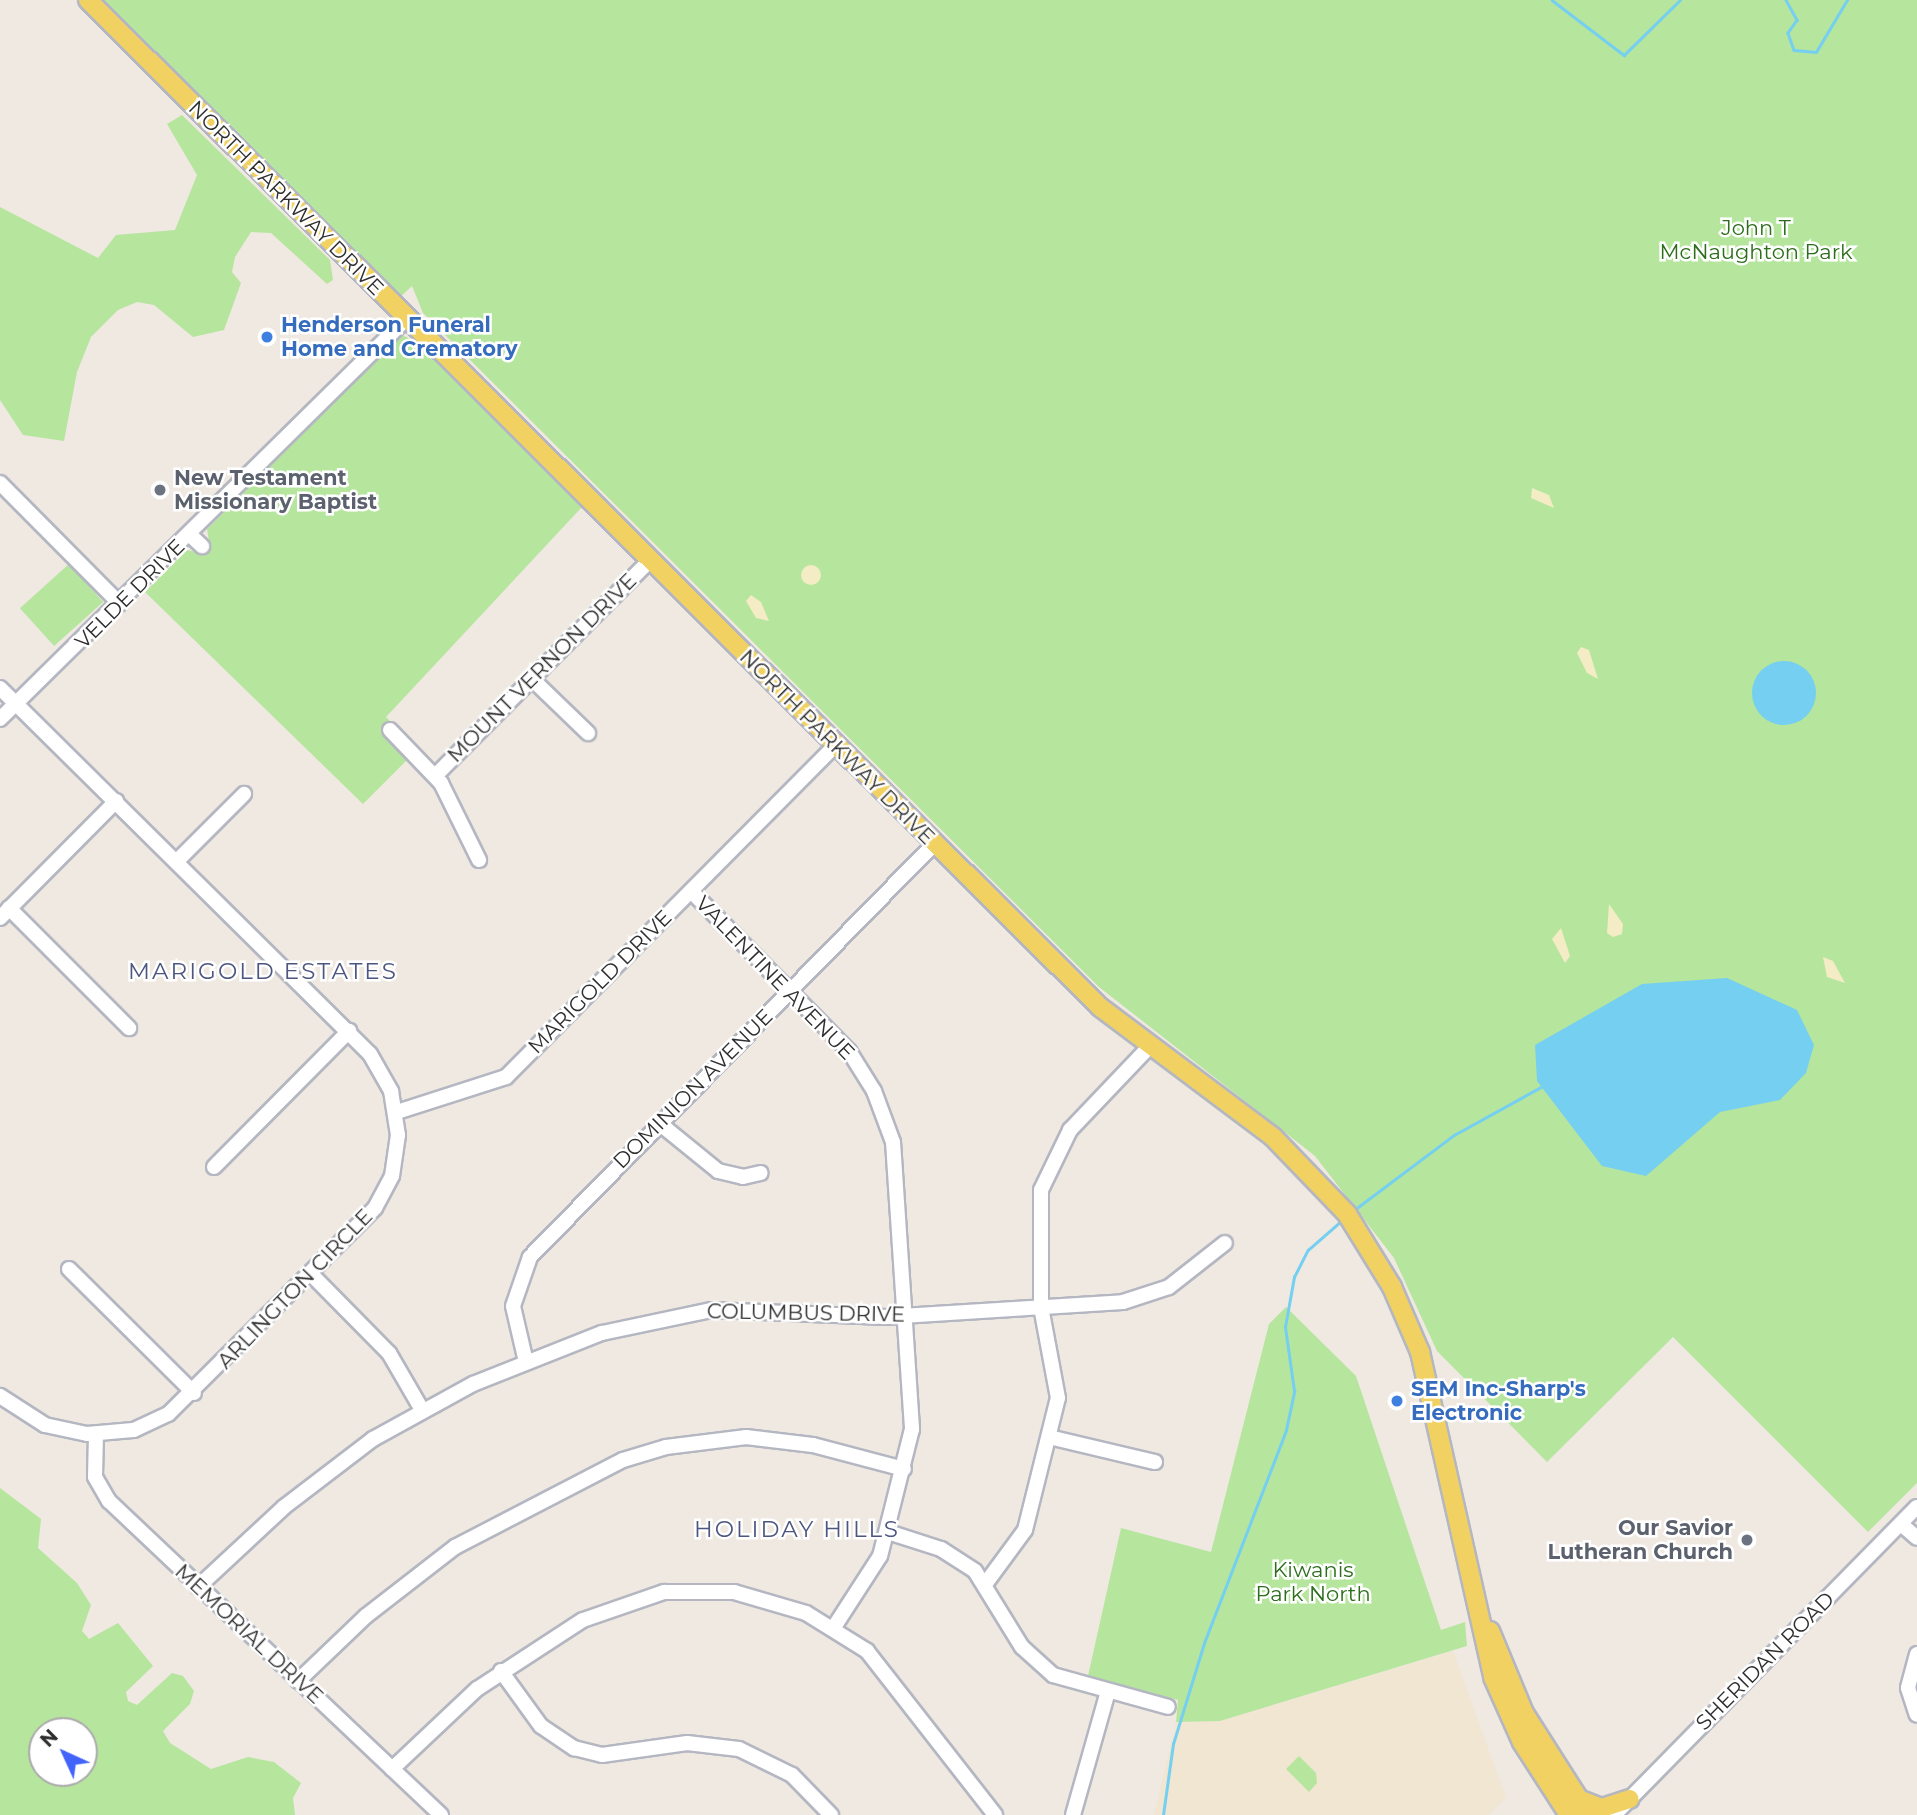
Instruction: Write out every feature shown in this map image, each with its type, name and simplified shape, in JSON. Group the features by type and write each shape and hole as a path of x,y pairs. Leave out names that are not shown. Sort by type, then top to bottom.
{"main road":[{"name":"NORTH PARKWAY DRIVE","path":"88,0 934,844 1147,1048 1273,1137 1350,1218 1392,1287 1420,1352 1466,1554 1519,1702 1569,1809 1589,1815"},
{"path":"1569,1809 1626,1807"}],"street":[{"name":"VELDE DRIVE","path":"0,719 120,604 407,318"},
{"path":"0,483 120,604"},
{"path":"189,534 202,546"},
{"name":"MOUNT VERNON DRIVE","path":"435,776 650,560"},
{"path":"532,679 588,733"},
{"name":"ARLINGTON CIRCLE","path":"0,688 349,1031 380,1069 397,1112 398,1145 387,1188 312,1275 194,1393 151,1422 96,1435"},
{"path":"390,730 435,776 479,860"},
{"name":"MARIGOLD DRIVE","path":"397,1112 506,1077 835,746"},
{"path":"177,861 244,794"},
{"path":"116,801 5,913 129,1028"},
{"name":"DOMINION AVENUE","path":"526,1362 513,1306 524,1266 659,1123 934,844"},
{"name":"VALENTINE AVENUE","path":"691,891 849,1051 886,1121 897,1162 912,1419 904,1469 877,1565 834,1627"},
{"path":"214,1167 349,1031"},
{"path":"986,1583 1021,1539 1049,1437 1058,1383 1041,1307 1038,1211 1048,1170 1078,1121 1147,1048"},
{"path":"659,1123 718,1171 743,1177 761,1173"},
{"name":"COLUMBUS DRIVE","path":"198,1587 312,1483 422,1409 526,1362 615,1328 698,1312 907,1316 1150,1296 1187,1276 1225,1242"},
{"path":"69,1269 194,1393"},
{"path":"312,1275 390,1353 422,1409"},
{"path":"0,1396 45,1425 96,1435"},
{"name":"MEMORIAL DRIVE","path":"96,1435 100,1489 198,1587 441,1815"},
{"path":"298,1681 366,1616 455,1547 623,1460 685,1443 746,1437 813,1445 904,1469"},
{"path":"1049,1437 1154,1462"},
{"name":"SHERIDAN ROAD","path":"1614,1815 1626,1807 1917,1507"},
{"path":"1901,1524 1917,1538"},
{"path":"888,1532 951,1554 986,1583 1036,1663 1107,1695 1168,1707"},
{"path":"391,1769 501,1671 598,1613 664,1592 760,1596 834,1627 893,1676 952,1766 995,1815"},
{"path":"1917,1654 1908,1688 1917,1715"},
{"path":"501,1671 541,1726 574,1748 602,1755 687,1743 739,1749 792,1775 831,1815"},
{"path":"1073,1815 1107,1695"}],"shaded area":[{"path":"1453,1651 1506,1798 1488,1815 1154,1815 1176,1722 1220,1721"}],"green space":[{"name":"John T McNaughton Park","path":"89,0 1917,0 1917,1483 1868,1532 1673,1337 1547,1462 1437,1351 1394,1258 1315,1156 1099,987 423,313 412,286 393,304"},
{"path":"182,115 330,260 333,280 327,284 271,233 251,232 235,257 232,272 241,283 224,330 193,337 154,305 137,302 118,310 91,337 77,372 64,441 23,435 0,400 0,207 98,258 116,235 175,230 197,175 167,124"},
{"path":"402,335 415,341 582,507 386,717 394,725 383,736 407,760 363,804 145,592 187,550 197,552 209,541 207,529"},
{"path":"69,564 103,602 54,646 20,608"},
{"name":"Kiwanis Park North","path":"1286,1307 1356,1376 1441,1630 1465,1622 1467,1646 1220,1721 1176,1722 1178,1700 1088,1676 1121,1528 1211,1552 1269,1324"},
{"path":"0,1488 41,1519 38,1548 77,1583 91,1605 82,1631 89,1639 118,1623 153,1666 126,1692 128,1701 137,1705 172,1673 183,1676 194,1691 190,1704 163,1731 170,1743 211,1769 248,1757 274,1762 301,1783 293,1798 295,1815 0,1815"},
{"path":"1299,1756 1316,1773 1317,1783 1309,1792 1286,1769"}],"sand":[{"path":"1532,488 1549,495 1554,508 1531,498"},
{"path":"811,565 818,568 821,575 818,582 811,585 804,582 801,575 804,568"},
{"path":"751,595 761,602 769,621 756,618 746,601"},
{"path":"1581,647 1589,650 1598,679 1587,673 1577,653"},
{"path":"1609,904 1623,924 1622,934 1613,937 1607,933"},
{"path":"1561,928 1570,956 1565,963 1552,939"},
{"path":"1823,957 1833,961 1845,983 1827,977"}],"water":[{"path":"1784,661 1802,667 1810,675 1816,693 1810,711 1802,719 1784,725 1766,719 1758,711 1752,693 1758,675 1766,667"},
{"path":"1727,978 1797,1010 1814,1045 1806,1073 1780,1100 1720,1112 1646,1176 1602,1166 1537,1081 1535,1045 1642,984"}],"waterway":[{"path":"1552,0 1624,55 1680,0"},
{"path":"1786,0 1797,20 1788,33 1794,50 1816,52 1847,0"},
{"path":"1354,1210 1454,1135 1541,1087"},
{"path":"1163,1815 1173,1744 1204,1643 1286,1430 1294,1391 1285,1327 1294,1277 1308,1250 1341,1221"}],"place":[{"name":"Henderson Funeral Home and Crematory","path":"267,337"},
{"name":"New Testament Missionary Baptist","path":"160,490"},
{"name":"SEM Inc-Sharp's Electronic","path":"1397,1401"},
{"name":"Our Savior Lutheran Church","path":"1747,1540"}],"district":[{"name":"MARIGOLD ESTATES","path":"263,971"},
{"name":"HOLIDAY HILLS","path":"797,1529"}]}
